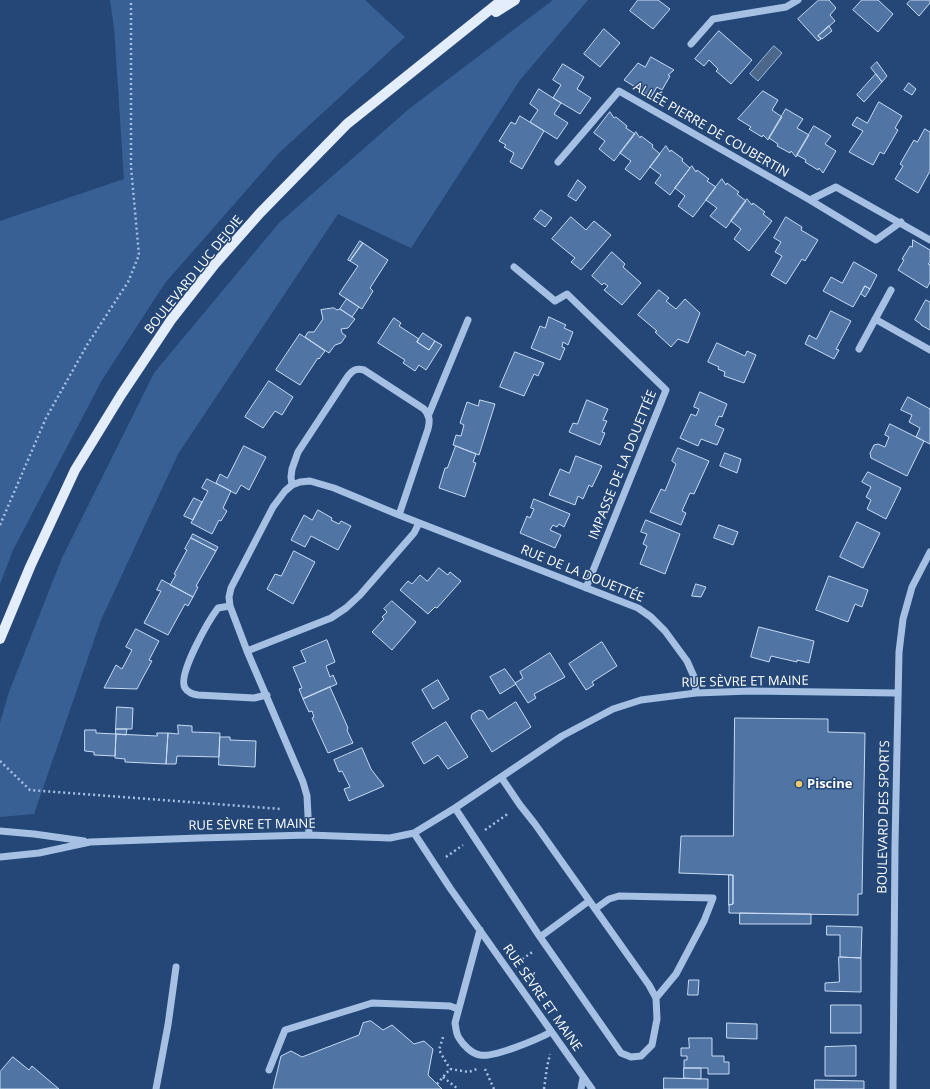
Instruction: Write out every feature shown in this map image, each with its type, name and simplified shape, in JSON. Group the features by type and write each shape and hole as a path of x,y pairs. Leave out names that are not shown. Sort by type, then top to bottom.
{"main road":[{"name":"BOULEVARD LUC DEJOIE","path":"0,639 30,567 75,470 121,395 171,320 215,264 260,213 347,124 502,0"},
{"name":"BOULEVARD LUC DEJOIE","path":"465,30 515,0"}],"street":[{"path":"692,44 713,19 786,7 798,0"},
{"name":"ALLÉE PIERRE DE COUBERTIN","path":"558,162 619,90 810,200 876,240 901,222"},
{"path":"810,200 836,187 901,222 930,240"},
{"name":"IMPASSE DE LA DOUETTÉE","path":"514,267 555,301 567,294 666,390 586,588"},
{"path":"859,349 892,290"},
{"path":"875,319 930,350"},
{"path":"399,515 428,429 430,421 429,414 468,320"},
{"path":"309,836 307,796 305,789 267,695 247,651 230,606 229,597 231,588 273,507 285,491 292,485 292,469 298,452 348,376 354,370 364,370 424,409 429,414"},
{"name":"RUE DE LA DOUETTÉE","path":"292,485 310,481 320,483 418,523 638,608 651,617 665,631 687,661 695,679 696,693"},
{"path":"247,651 331,618 346,608 360,595 414,533 418,523"},
{"name":"BOULEVARD DES SPORTS","path":"893,1089 897,693 899,652 903,619 912,587 930,552"},
{"path":"230,606 218,608 210,618 185,669 183,678 184,687 190,693 198,695 254,698 267,695"},
{"name":"RUE SÈVRE ET MAINE","path":"0,858 39,853 90,842 309,836 390,838 414,833 455,808 562,736 613,709 641,700 696,693 897,693"},
{"path":"455,808 540,937 621,1054 631,1057 641,1056 652,1045 657,1019 656,998 650,985 589,902 501,777"},
{"name":"RUE SÈVRE ET MAINE","path":"0,831 90,842"},
{"name":"RUE SÈVRE ET MAINE","path":"414,833 450,888 592,1089"},
{"path":"595,909 608,899 619,896 713,898 704,921 676,974 656,998"},
{"path":"540,937 589,902"},
{"path":"480,930 455,1023 458,1038 468,1049 481,1055 501,1052 551,1032"},
{"path":"156,1089 168,1025 176,967"},
{"path":"269,1070 285,1030 372,1003 450,1006 458,1009"},
{"path":"581,1089 583,1078"}],"path":[{"path":"0,525 46,418 87,345 128,282 140,255 131,167 131,0"},
{"path":"0,761 30,790 281,809"},
{"path":"480,833 512,811"},
{"path":"444,859 469,841"},
{"path":"518,962 545,944"},
{"path":"544,1089 550,1054"},
{"path":"484,1067 494,1089"},
{"path":"437,1084 448,1072"},
{"path":"443,1077 458,1089"}],"shaded area":[{"path":"110,0 365,0 405,37 279,153 165,283 102,380 13,550 0,584 0,221 124,179 114,27"},
{"path":"553,0 588,0 520,80 411,248 338,214 178,454 101,620 34,814 0,817 0,723 9,692 62,558 154,373 279,223 410,108"},
{"path":"774,46 782,53 758,81 750,74"}],"building":[{"path":"638,0 658,0 670,9 653,29 630,11"},
{"path":"819,0 829,0 836,8 830,15 835,21 818,36 821,39 818,41 798,19"},
{"path":"862,0 878,0 893,14 878,32 853,10"},
{"path":"911,0 930,0 930,3 919,16 907,4"},
{"path":"829,26 832,31 822,39 818,36"},
{"path":"604,29 620,43 600,67 584,54"},
{"path":"719,31 752,60 731,84 716,71 718,69 709,60 704,66 695,59"},
{"path":"651,57 674,70 668,75 670,76 662,90 657,87 651,97 624,80 638,63 645,67"},
{"path":"877,62 887,76 882,82 871,68"},
{"path":"563,64 584,77 577,89 591,98 580,114 553,98 561,85 553,80"},
{"path":"876,74 882,82 864,102 857,95"},
{"path":"909,83 916,89 912,95 904,90"},
{"path":"539,89 561,103 554,114 568,123 557,139 530,122 538,110 530,104"},
{"path":"763,91 778,100 772,110 782,117 768,140 763,135 762,137 749,129 751,127 738,119"},
{"path":"879,102 902,116 895,128 898,130 884,154 880,152 873,165 849,152 863,131 852,125 857,117 867,123"},
{"path":"786,109 803,119 797,128 809,135 796,157 791,151 790,153 777,146 778,144 769,138"},
{"path":"610,112 614,118 616,117 627,126 626,128 635,134 614,161 599,149 605,141 594,133"},
{"path":"520,116 544,131 522,169 510,162 514,153 504,147 506,145 499,141 511,122 515,124"},
{"path":"814,126 831,136 825,144 836,151 823,173 819,168 818,170 797,155"},
{"path":"925,129 930,132 930,171 918,193 895,179 903,166 900,164 914,140 917,142"},
{"path":"636,132 640,138 641,136 653,145 652,147 660,154 640,180 625,169 631,161 620,153"},
{"path":"666,146 670,152 671,150 683,159 682,161 690,168 670,195 655,183 661,175 650,167"},
{"path":"692,166 696,172 697,170 709,179 707,181 716,187 693,217 678,206 685,196 675,188"},
{"path":"722,179 726,185 727,183 739,192 737,194 746,201 726,228 710,216 717,208 706,200"},
{"path":"578,180 586,187 576,201 568,196"},
{"path":"747,199 752,205 753,203 765,212 763,214 772,221 749,251 734,239 741,229 731,221"},
{"path":"541,210 552,218 545,227 534,219"},
{"path":"571,217 586,230 594,221 611,235 581,270 571,262 575,258 552,239"},
{"path":"786,217 802,227 801,230 818,240 805,261 802,259 786,284 771,275 782,256 775,252 781,242 774,238"},
{"path":"913,240 930,250 930,262 928,264 930,265 930,282 927,288 898,270 904,260 902,259 910,246 912,247"},
{"path":"360,241 363,243 350,261 348,260"},
{"path":"363,243 388,260 370,288 373,291 362,309 339,294 358,266 350,261"},
{"path":"612,252 625,264 623,267 641,283 622,305 604,290 608,286 604,283 602,285 592,276"},
{"path":"854,262 877,275 870,289 865,286 853,307 823,291 831,277 842,283"},
{"path":"865,286 870,289 865,297 861,294"},
{"path":"659,290 669,298 666,301 676,309 685,299 700,313 688,343 678,339 671,347 655,332 657,331 638,315"},
{"path":"347,299 359,307 352,317 340,309"},
{"path":"926,300 930,302 930,330 915,320"},
{"path":"334,308 337,310 340,309 355,319 348,328 341,329 342,333 346,336 341,343 335,345 329,353 305,337 308,332 314,332 323,319 321,310"},
{"path":"831,311 851,321 836,349 839,350 834,359 805,344 809,335 816,339"},
{"path":"549,317 566,325 564,328 573,332 568,345 563,342 562,347 565,348 560,360 531,348 540,326 545,328"},
{"path":"394,318 401,323 399,326 419,339 417,342 429,350 435,341 442,345 426,370 419,365 415,371 403,363 405,360 378,343"},
{"path":"423,333 435,341 429,350 417,342"},
{"path":"300,334 325,351 319,359 318,358 300,385 276,370"},
{"path":"717,343 745,356 747,351 756,355 744,383 724,376 725,372 718,369 719,367 708,362"},
{"path":"515,352 544,363 538,376 534,374 524,396 500,387"},
{"path":"269,381 293,397 282,415 275,411 263,428 245,417"},
{"path":"700,392 727,404 722,417 719,416 715,425 724,429 717,445 701,439 698,446 680,438 691,414 696,416 699,409 694,407"},
{"path":"908,397 930,409 930,444 916,437 920,428 909,422 912,415 901,410"},
{"path":"480,400 495,404 479,455 453,445 456,435 461,436 464,425 460,423 467,402 478,406"},
{"path":"587,400 608,409 603,420 607,421 602,432 605,433 600,445 569,432 573,423 577,424"},
{"path":"890,424 924,441 907,476 871,458 870,453 874,445 878,444 885,447 889,437 885,435"},
{"path":"244,446 266,457 249,490 241,485 236,494 216,483 220,474 227,478"},
{"path":"456,446 476,454 473,462 476,463 465,497 439,488 445,468 447,468"},
{"path":"678,448 709,461 694,494 690,493 682,511 686,513 681,525 650,512 661,489 665,491 676,464 672,461"},
{"path":"725,453 741,459 737,473 720,466"},
{"path":"576,456 602,466 592,487 589,485 583,499 578,496 575,505 549,495 560,469 569,473"},
{"path":"868,472 901,488 886,519 867,509 871,500 866,497 871,487 862,482"},
{"path":"207,479 231,491 223,508 227,511 221,521 219,520 212,534 191,523 208,491 202,488"},
{"path":"194,498 202,502 193,520 184,516"},
{"path":"534,499 570,514 564,527 559,524 557,527 553,525 550,530 561,535 555,548 520,533 527,516 530,518 534,509 531,508"},
{"path":"318,510 339,524 341,521 351,526 338,550 311,536 305,547 291,540 304,515 312,520"},
{"path":"646,520 680,534 665,574 640,564 647,546 643,544 647,534 641,532"},
{"path":"857,522 880,533 863,568 840,557"},
{"path":"719,525 738,532 733,545 714,538"},
{"path":"193,534 218,547 216,551 191,538"},
{"path":"191,538 216,551 196,586 198,587 193,597 170,585 176,575 174,574 187,550 185,549"},
{"path":"294,551 315,562 293,604 267,589 275,574 281,576"},
{"path":"439,568 448,575 450,572 461,581 437,608 435,607 428,614 400,590 408,581 412,584 420,575 427,581"},
{"path":"829,576 868,590 862,607 855,604 848,622 816,610"},
{"path":"162,580 193,597 188,606 185,604 168,635 144,623 161,591 157,590"},
{"path":"696,584 706,587 701,597 692,596"},
{"path":"392,601 416,622 392,650 372,632 384,619 382,617 387,612 384,609"},
{"path":"759,627 814,641 809,663 771,656 769,662 751,657"},
{"path":"136,629 159,641 149,660 152,661 137,689 104,688 116,665 122,669 132,650 126,647"},
{"path":"327,640 335,662 326,666 330,677 333,675 337,684 303,699 299,689 302,688 293,667 306,662 301,651"},
{"path":"602,642 617,666 592,682 594,685 586,690 569,664"},
{"path":"550,653 565,677 534,694 536,698 528,703 515,683 523,678 520,672"},
{"path":"505,669 516,684 500,694 490,677"},
{"path":"438,680 449,699 433,709 422,690"},
{"path":"330,687 353,743 328,753 312,718 314,717 312,711 309,712 303,699"},
{"path":"516,702 531,727 492,752 471,718 472,714 479,710 483,711 488,719"},
{"path":"117,707 133,708 132,729 116,729"},
{"name":"Piscine","path":"735,718 828,719 828,732 865,733 862,894 858,894 858,915 729,913 729,905 733,904 733,875 679,873 681,836 733,836"},
{"path":"446,722 468,757 448,769 438,755 424,764 412,743"},
{"path":"178,725 192,726 192,732 220,733 219,757 177,756 176,764 166,764 168,733 178,734"},
{"path":"116,729 127,729 126,735 116,734"},
{"path":"85,730 96,730 96,733 116,734 115,756 94,755 94,752 85,751"},
{"path":"157,733 168,733 166,764 125,762 125,759 115,758 116,734 157,736"},
{"path":"220,737 230,737 230,740 256,741 255,767 219,765"},
{"path":"362,748 371,769 384,786 349,801 344,789 350,787 342,771 339,772 334,760"},
{"path":"729,875 733,875 733,904 729,905"},
{"path":"740,913 811,914 811,924 740,924"},
{"path":"827,926 862,927 861,958 840,957 840,935 827,935"},
{"path":"839,957 861,958 861,992 825,991 825,983 839,982"},
{"path":"689,980 699,980 698,995 688,995"},
{"path":"831,1005 861,1005 861,1033 831,1033"},
{"path":"371,1021 383,1030 392,1025 414,1044 424,1041 433,1049 428,1075 442,1089 273,1089 281,1056 291,1051 302,1057 359,1035 363,1023"},
{"path":"727,1023 757,1024 757,1039 727,1038"},
{"path":"689,1038 712,1038 712,1056 724,1056 724,1062 729,1062 729,1074 708,1074 708,1068 684,1068 684,1060 687,1060 687,1056 681,1056 681,1048 689,1048"},
{"path":"856,1046 856,1076 825,1076 825,1047"},
{"path":"13,1057 29,1070 32,1066 59,1089 0,1089 0,1072"},
{"path":"684,1068 701,1068 701,1079 684,1078"},
{"path":"664,1078 708,1079 708,1089 664,1089"},
{"path":"815,1080 864,1081 864,1089 815,1089"}],"place":[{"name":"Piscine","path":"799,784"}]}
